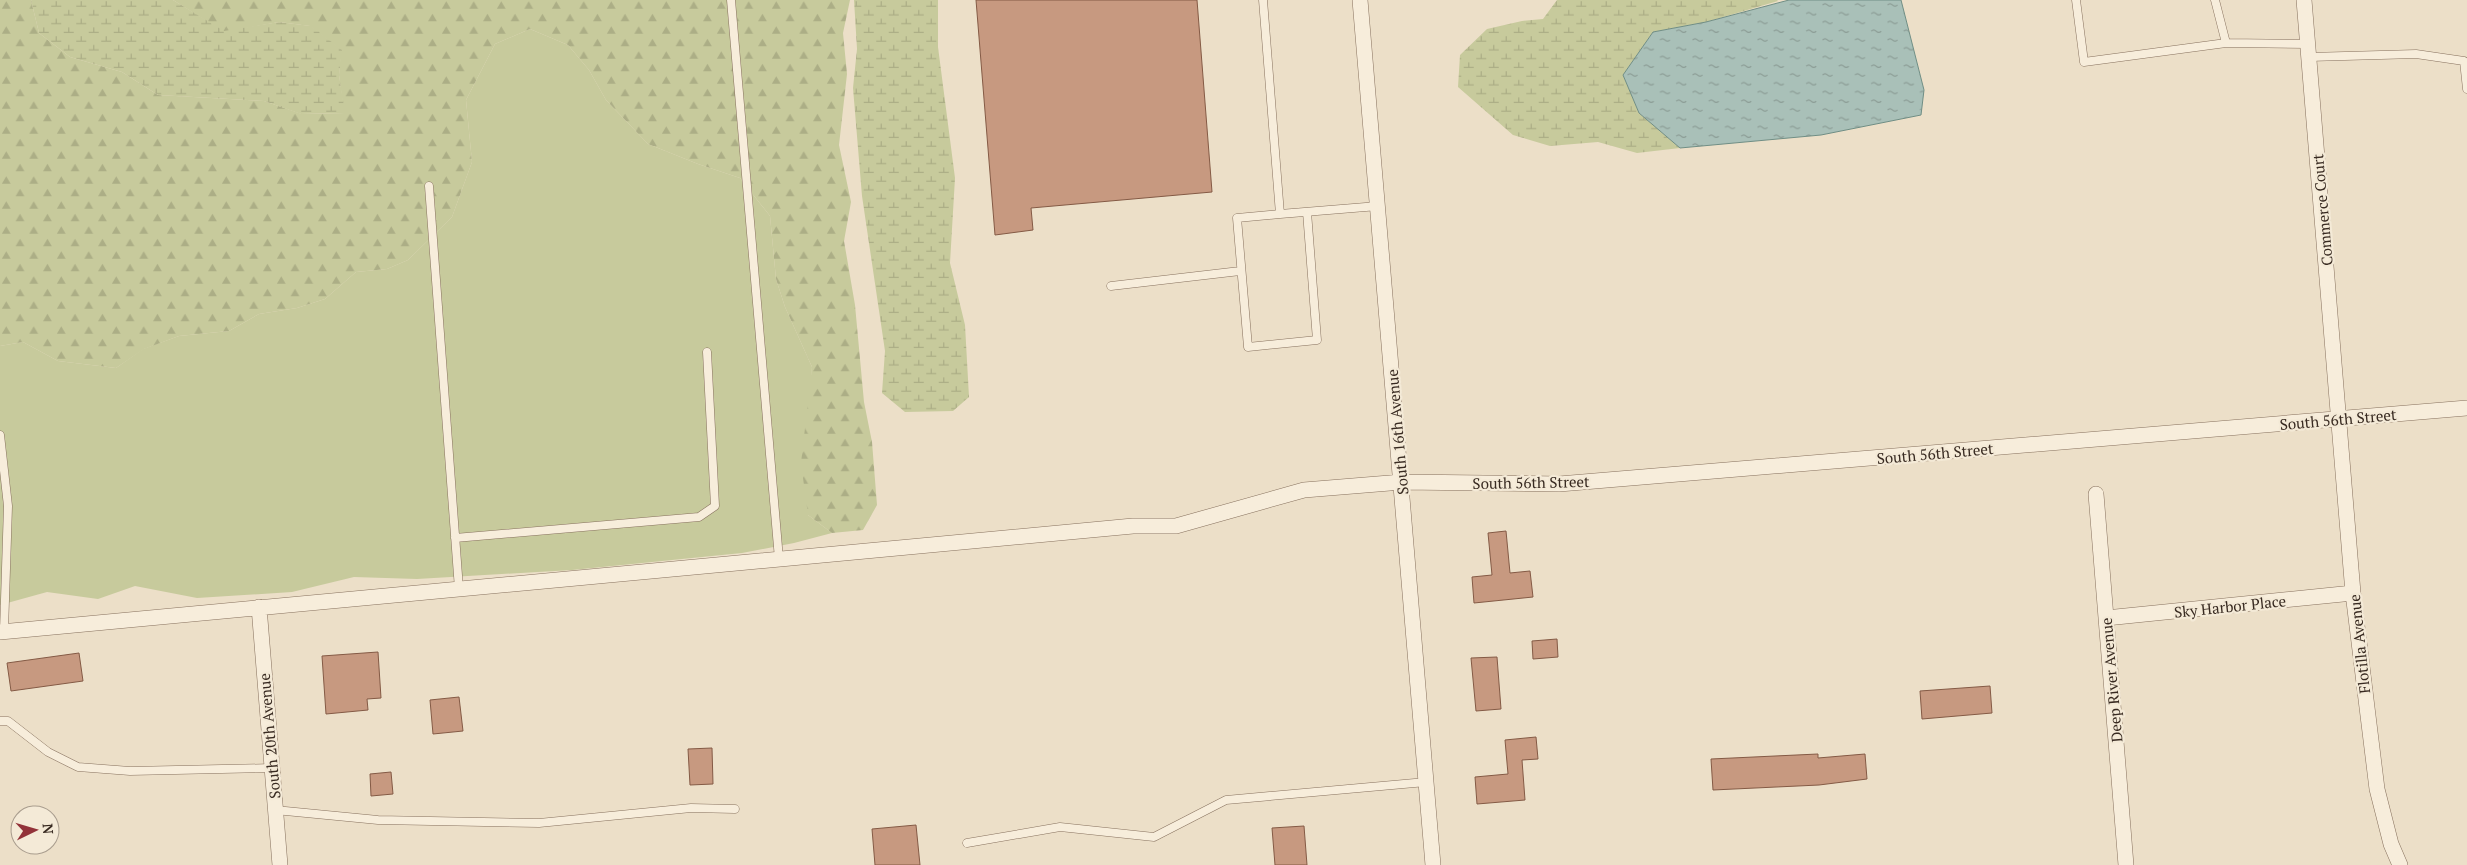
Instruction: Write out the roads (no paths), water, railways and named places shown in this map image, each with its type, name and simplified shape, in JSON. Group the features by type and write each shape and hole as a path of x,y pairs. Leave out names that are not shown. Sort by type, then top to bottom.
{"street":[{"name":"South 16th Avenue","path":"1360,0 1433,865"},
{"name":"Commerce Court","path":"2304,0 2340,420"},
{"name":"South 56th Street","path":"2,631 1133,526 1176,526 1304,490 1402,482 1559,484 2467,408"},
{"name":"Flotilla Avenue","path":"2340,420 2353,594 2377,789 2391,844 2400,865"},
{"name":"Deep River Avenue","path":"2096,494 2126,865"},
{"name":"Sky Harbor Place","path":"2106,618 2353,594"},
{"name":"South 20th Avenue","path":"260,607 280,865"}],"lane":[{"path":"731,0 779,559"},
{"path":"1263,0 1280,214"},
{"path":"2076,0 2084,62 2226,43 2308,51 2416,54 2464,61 2467,89"},
{"path":"2215,0 2226,43"},
{"path":"429,186 459,589"},
{"path":"1307,212 1317,340 1248,347 1240,271 1237,218 1280,214 1378,206"},
{"path":"1111,286 1240,271"},
{"path":"455,538 699,516 715,506 707,352"},
{"path":"0,435 8,506 2,631"},
{"path":"0,721 8,721 48,752 78,766 130,771 272,768"},
{"path":"967,842 1060,827 1154,837 1226,800 1426,782"},
{"path":"275,810 378,820 539,824 691,808 735,809"}],"water":[{"path":"1789,0 1901,0 1924,90 1921,115 1821,135 1680,148 1639,113 1623,75 1653,32 1706,22"}]}
